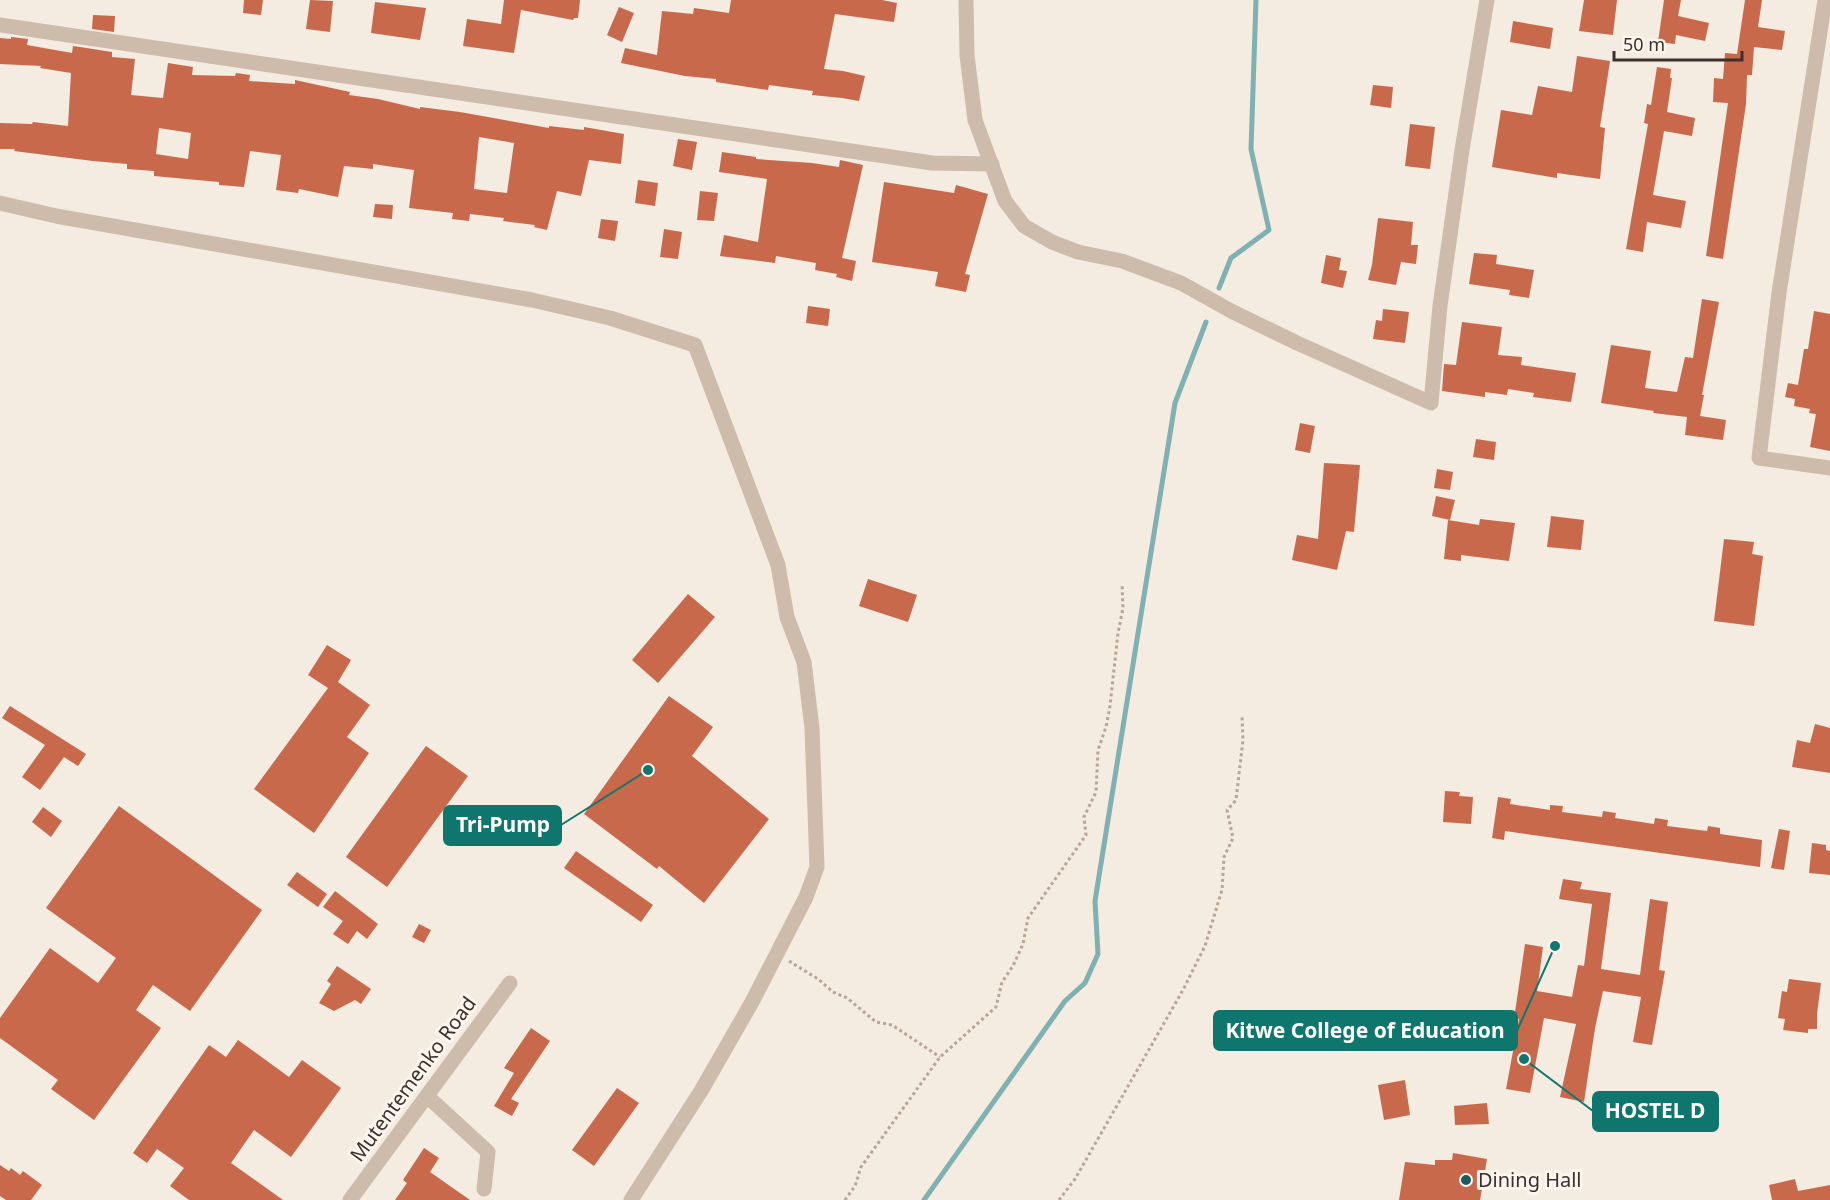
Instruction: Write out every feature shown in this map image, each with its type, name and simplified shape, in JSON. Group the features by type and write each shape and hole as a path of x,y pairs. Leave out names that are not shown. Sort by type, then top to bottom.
{"street":[{"path":"966,0 968,55 975,120 1005,201 1024,226 1052,242 1078,252 1122,261 1181,283 1297,344 1431,403 1441,295 1487,0"},
{"path":"1825,0 1779,293 1759,458 1830,468"},
{"path":"0,25 472,93 932,163 992,164"},
{"path":"0,203 56,216 532,300 610,318 695,345 778,565 787,617 804,663 812,728 817,867 806,897 780,951 701,1091 631,1200"},
{"name":"Mutentemenko Road","path":"352,1199 510,983"},
{"path":"427,1096 488,1152 484,1189"}],"path":[{"path":"845,1200 855,1186 861,1167 940,1057 996,1007 1002,982 1013,966 1023,944 1028,918 1086,835 1084,817 1096,792 1098,750 1110,706 1123,608 1122,584"},
{"path":"1059,1200 1076,1179 1183,990 1205,946 1222,890 1224,857 1233,838 1227,810 1236,800 1243,740 1242,715"},
{"path":"780,951 796,968 818,979 833,992 847,998 876,1022 892,1025 940,1057"}],"building":[{"path":"244,0 263,0 261,15 243,13"},
{"path":"310,0 333,1 330,32 306,29"},
{"path":"504,0 580,0 578,18 573,20 521,10 514,53 463,46 467,19 501,24"},
{"path":"731,0 882,0 897,3 894,22 835,14 824,69 865,76 859,101 812,95 813,91 769,85 768,90 716,82 716,79 685,76 621,63 625,48 657,55 662,11 693,14 694,8 729,13"},
{"path":"1584,0 1617,0 1613,35 1579,31"},
{"path":"1664,0 1681,0 1678,16 1709,23 1705,41 1676,35 1675,44 1658,42"},
{"path":"1745,0 1762,0 1758,27 1785,31 1782,50 1754,47 1752,75 1747,75 1746,104 1723,259 1706,256 1728,103 1713,102 1714,78 1723,79 1725,53 1737,54"},
{"path":"375,2 426,8 420,40 371,33"},
{"path":"619,7 634,13 622,42 607,35"},
{"path":"93,15 115,16 114,32 92,29"},
{"path":"1513,21 1553,28 1550,49 1510,42"},
{"path":"11,37 28,39 27,45 72,53 73,46 112,52 112,57 135,59 131,95 163,98 168,63 193,67 192,75 235,76 236,73 250,75 249,81 295,84 295,80 350,92 349,95 420,109 420,107 460,112 549,128 549,126 584,130 584,127 624,134 621,164 589,160 581,196 557,191 547,230 534,227 535,225 503,221 504,218 470,214 469,221 452,219 453,213 409,208 414,170 373,164 373,169 344,166 338,197 299,189 298,193 276,190 281,155 250,151 244,187 219,185 219,182 154,176 154,171 127,169 127,164 0,149 0,123 32,124 33,122 68,126 71,73 40,68 41,66 0,64 0,38 11,39","holes":["159,128 191,133 188,159 156,154","479,137 514,143 507,193 474,189"]},
{"path":"1577,56 1610,61 1600,127 1605,128 1600,179 1557,173 1557,178 1492,167 1501,110 1532,115 1538,86 1572,92"},
{"path":"1657,67 1671,69 1670,78 1672,78 1667,112 1695,118 1692,136 1664,131 1653,195 1686,201 1681,228 1647,222 1643,252 1626,249 1648,124 1644,123 1647,104 1651,105"},
{"path":"1373,85 1393,87 1391,108 1370,105"},
{"path":"1410,124 1435,127 1430,169 1405,166"},
{"path":"678,139 697,142 692,170 673,166"},
{"path":"722,152 756,157 756,159 839,167 840,160 863,165 842,258 856,261 852,281 836,277 837,274 815,270 816,263 776,256 775,263 720,256 724,235 758,242 767,179 719,172"},
{"path":"638,180 658,183 655,206 635,203"},
{"path":"884,182 954,193 956,185 988,194 965,274 970,275 966,292 935,286 938,272 872,262"},
{"path":"700,191 718,193 714,221 697,220"},
{"path":"375,204 393,205 392,219 373,217"},
{"path":"1378,218 1413,222 1411,245 1418,245 1416,264 1401,262 1396,285 1368,280"},
{"path":"601,219 618,221 615,241 598,238"},
{"path":"664,229 682,232 678,259 660,257"},
{"path":"1474,253 1497,255 1496,264 1534,270 1529,298 1509,295 1510,290 1469,284"},
{"path":"1326,255 1341,258 1339,270 1347,271 1343,288 1321,283"},
{"path":"1702,299 1719,302 1700,416 1726,420 1723,440 1685,435 1687,417 1601,403 1611,345 1651,351 1645,388 1677,392 1685,357 1693,358"},
{"path":"808,306 830,309 828,326 806,323"},
{"path":"1383,309 1409,312 1405,343 1373,339 1376,320 1382,321"},
{"path":"1814,311 1830,314 1830,451 1810,447 1816,414 1809,413 1810,409 1794,406 1795,399 1785,397 1788,383 1798,385 1804,349 1808,349"},
{"path":"1462,322 1502,327 1498,355 1522,357 1521,365 1576,373 1571,402 1533,397 1534,393 1508,389 1507,395 1485,392 1485,397 1442,391 1444,364 1456,365"},
{"path":"1300,423 1315,426 1310,453 1295,450"},
{"path":"1476,439 1496,442 1494,460 1473,457"},
{"path":"1324,463 1360,465 1354,532 1346,531 1337,570 1292,560 1297,535 1318,539"},
{"path":"1437,469 1453,472 1450,490 1434,488"},
{"path":"1436,496 1455,500 1450,520 1432,516"},
{"path":"1551,516 1584,520 1581,550 1547,547"},
{"path":"1480,519 1515,523 1509,561 1461,555 1461,561 1444,559 1448,520 1479,525"},
{"path":"1724,539 1754,542 1752,554 1763,556 1754,626 1714,621"},
{"path":"868,579 917,595 908,622 859,606"},
{"path":"688,594 715,617 658,683 632,660"},
{"path":"327,645 351,660 338,682 370,705 347,737 369,753 314,833 254,789 328,688 308,675"},
{"path":"669,696 713,727 692,756 769,819 704,903 659,866 657,869 584,814"},
{"path":"10,706 86,754 78,766 64,757 40,790 22,777 45,745 2,718"},
{"path":"1815,724 1830,728 1830,773 1792,767 1797,740 1810,743"},
{"path":"426,746 468,776 387,887 346,857"},
{"path":"1445,791 1460,792 1459,796 1473,797 1471,824 1443,822"},
{"path":"1498,797 1511,799 1510,804 1550,810 1550,805 1563,806 1562,812 1602,817 1603,811 1616,813 1615,818 1654,824 1655,818 1668,820 1667,826 1707,831 1708,826 1720,828 1720,834 1762,840 1760,867 1505,831 1504,840 1492,838"},
{"path":"119,806 262,910 190,1011 153,985 136,1010 161,1028 94,1120 51,1089 58,1080 0,1038 0,1018 50,948 98,983 116,958 46,908"},
{"path":"43,807 62,821 51,837 32,822"},
{"path":"1779,829 1790,831 1784,870 1771,868"},
{"path":"1812,843 1826,845 1826,850 1830,851 1830,875 1809,873"},
{"path":"576,851 653,905 641,922 564,868"},
{"path":"297,872 327,894 318,907 287,885"},
{"path":"1563,879 1582,882 1580,889 1611,893 1601,969 1640,975 1650,899 1668,902 1659,970 1665,971 1652,1045 1633,1042 1641,997 1603,991 1584,1102 1560,1097 1576,1024 1544,1018 1530,1093 1506,1089 1519,1019 1514,1019 1525,944 1543,947 1537,991 1572,997 1578,965 1584,966 1592,904 1559,899"},
{"path":"335,891 378,924 367,939 357,931 348,944 333,934 343,921 323,907"},
{"path":"419,924 431,930 424,943 412,937"},
{"path":"337,966 371,989 361,1004 355,1000 334,1011 319,1003 331,984 327,981"},
{"path":"1789,979 1821,983 1817,1029 1808,1029 1808,1033 1783,1030 1785,1019 1778,1018 1782,991 1787,992"},
{"path":"531,1028 550,1041 511,1099 519,1103 512,1116 494,1106 514,1073 504,1068"},
{"path":"238,1040 289,1077 302,1060 341,1088 291,1157 254,1130 231,1163 283,1200 189,1200 170,1186 184,1168 157,1149 147,1163 133,1153 209,1045 226,1057"},
{"path":"1405,1080 1410,1115 1384,1120 1378,1085"},
{"path":"617,1088 639,1103 594,1166 572,1150"},
{"path":"1487,1103 1489,1124 1455,1125 1454,1106"},
{"path":"424,1148 439,1158 430,1172 470,1200 395,1200 407,1183 403,1180"},
{"path":"1453,1153 1487,1159 1480,1200 1399,1200 1405,1162 1435,1165 1435,1160 1452,1160"},
{"path":"0,1165 9,1171 11,1168 20,1175 23,1171 42,1185 31,1200 6,1200 0,1196"},
{"path":"1795,1179 1798,1191 1830,1185 1830,1200 1772,1200 1769,1185"}],"waterway":[{"path":"1219,288 1231,258 1269,230 1251,149 1256,0"},
{"path":"924,1200 1065,1001 1085,983 1098,954 1095,901 1175,403 1206,322"}],"place":[{"name":"Tri-Pump","path":"648,770"},
{"name":"Kitwe College of Education","path":"1555,946"},
{"name":"HOSTEL D","path":"1524,1059"},
{"name":"Dining Hall","path":"1466,1180"}]}
